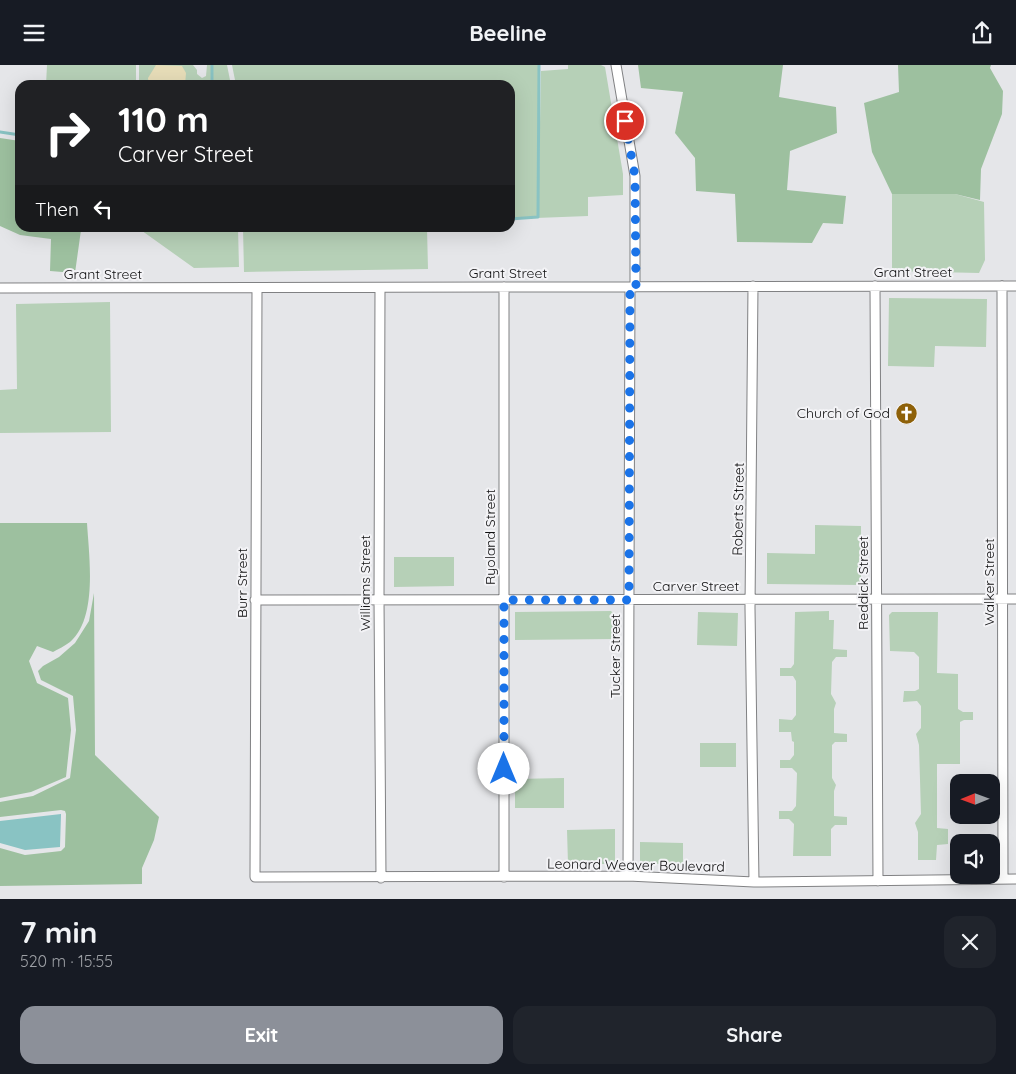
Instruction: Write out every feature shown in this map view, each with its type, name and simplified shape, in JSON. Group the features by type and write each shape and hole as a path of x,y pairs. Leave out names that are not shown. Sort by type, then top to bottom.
{"street":[{"name":"Tucker Street","path":"616,65 635,176 629,600 628,876"},
{"name":"Roberts Street","path":"753,286 750,600 754,882"},
{"name":"Reddick Street","path":"875,286 878,881"},
{"name":"Walker Street","path":"1002,286 1003,879"},
{"name":"Grant Street","path":"0,288 1016,286"},
{"name":"Ryoland Street","path":"504,287 504,877"},
{"name":"Burr Street","path":"255,877 257,288"},
{"name":"Williams Street","path":"380,288 379,599 381,878"},
{"name":"Carver Street","path":"255,600 1016,599"},
{"name":"Leonard Weaver Boulevard","path":"255,877 628,876 754,882 1016,879"}],"green space":[{"path":"47,65 136,65 136,80 46,80"},
{"path":"139,65 193,65 197,70 197,74 202,78 206,76 207,65 227,65 230,80 139,80"},
{"path":"232,65 539,65 539,176 541,71 568,69 568,65 601,65 605,67 623,174 623,195 588,197 588,216 515,219 515,80 235,80"},
{"path":"638,65 783,65 779,97 836,107 837,133 790,151 787,190 846,196 843,224 823,223 812,243 737,242 735,194 696,191 695,158 675,133 683,92 641,88"},
{"path":"898,65 991,65 990,68 1003,91 1002,114 981,169 980,200 955,194 892,194 872,152 864,103 899,92"},
{"path":"0,138 15,140 15,232 81,232 75,273 50,271 51,239 20,235 0,226"},
{"path":"892,194 955,194 984,202 985,260 979,273 892,271"},
{"path":"144,232 238,232 239,267 194,268"},
{"path":"243,232 427,232 428,269 244,272"},
{"path":"889,298 987,299 986,347 935,346 934,367 888,366"},
{"path":"110,302 111,432 0,433 0,390 17,389 16,304"},
{"path":"0,523 87,523 90,586 85,618 79,631 70,642 53,652 37,646 29,661 37,683 68,698 71,730 66,777 31,792 0,798"},
{"path":"815,525 861,526 861,585 767,584 767,553 815,554"},
{"path":"394,557 454,557 454,586 394,587"},
{"path":"94,593 95,755 159,817 154,840 142,868 142,884 0,886 0,848 25,855 61,851 65,847 65,811 0,817 0,802 33,796 70,778 76,730 73,696 41,680 38,671 59,657 75,643 89,621"},
{"path":"611,611 614,614 614,639 515,640 515,612"},
{"path":"829,611 829,620 834,620 833,649 847,650 847,657 836,657 832,662 831,694 836,703 834,709 834,733 847,734 847,742 835,742 832,745 832,778 836,785 834,791 834,816 847,817 847,825 835,825 831,829 831,856 793,856 794,824 789,819 779,819 779,811 792,811 796,806 797,773 792,768 780,768 780,760 790,760 794,755 794,742 792,741 791,732 779,732 779,719 792,720 796,715 796,681 793,676 780,676 780,668 791,668 794,664 795,612"},
{"path":"698,612 738,613 737,646 697,645"},
{"path":"892,612 938,612 937,673 958,674 958,709 963,712 973,712 973,720 960,722 960,764 937,764 937,828 948,829 948,844 937,845 936,860 918,860 918,832 915,823 921,814 919,745 916,734 921,728 921,706 917,701 903,702 904,691 919,689 919,657 914,652 890,651 889,615"},
{"path":"700,743 736,743 736,767 700,767"},
{"path":"564,778 564,808 515,808 515,779"},
{"path":"615,829 615,864 568,864 567,830"},
{"path":"640,842 683,843 683,865 640,863"}],"sand":[{"path":"156,65 182,66 186,73 185,80 148,80"}],"water":[{"path":"61,814 60,847 25,850 0,843 0,821"}],"waterway":[{"path":"212,65 212,80"},
{"path":"515,219 538,217 539,65"},
{"path":"0,132 15,134"}],"place":[{"name":"Church of God","path":"906,413"}],"route":[{"path":"504,769 504,600 629,600 630,287 636,287 635,176 625,121"}]}
